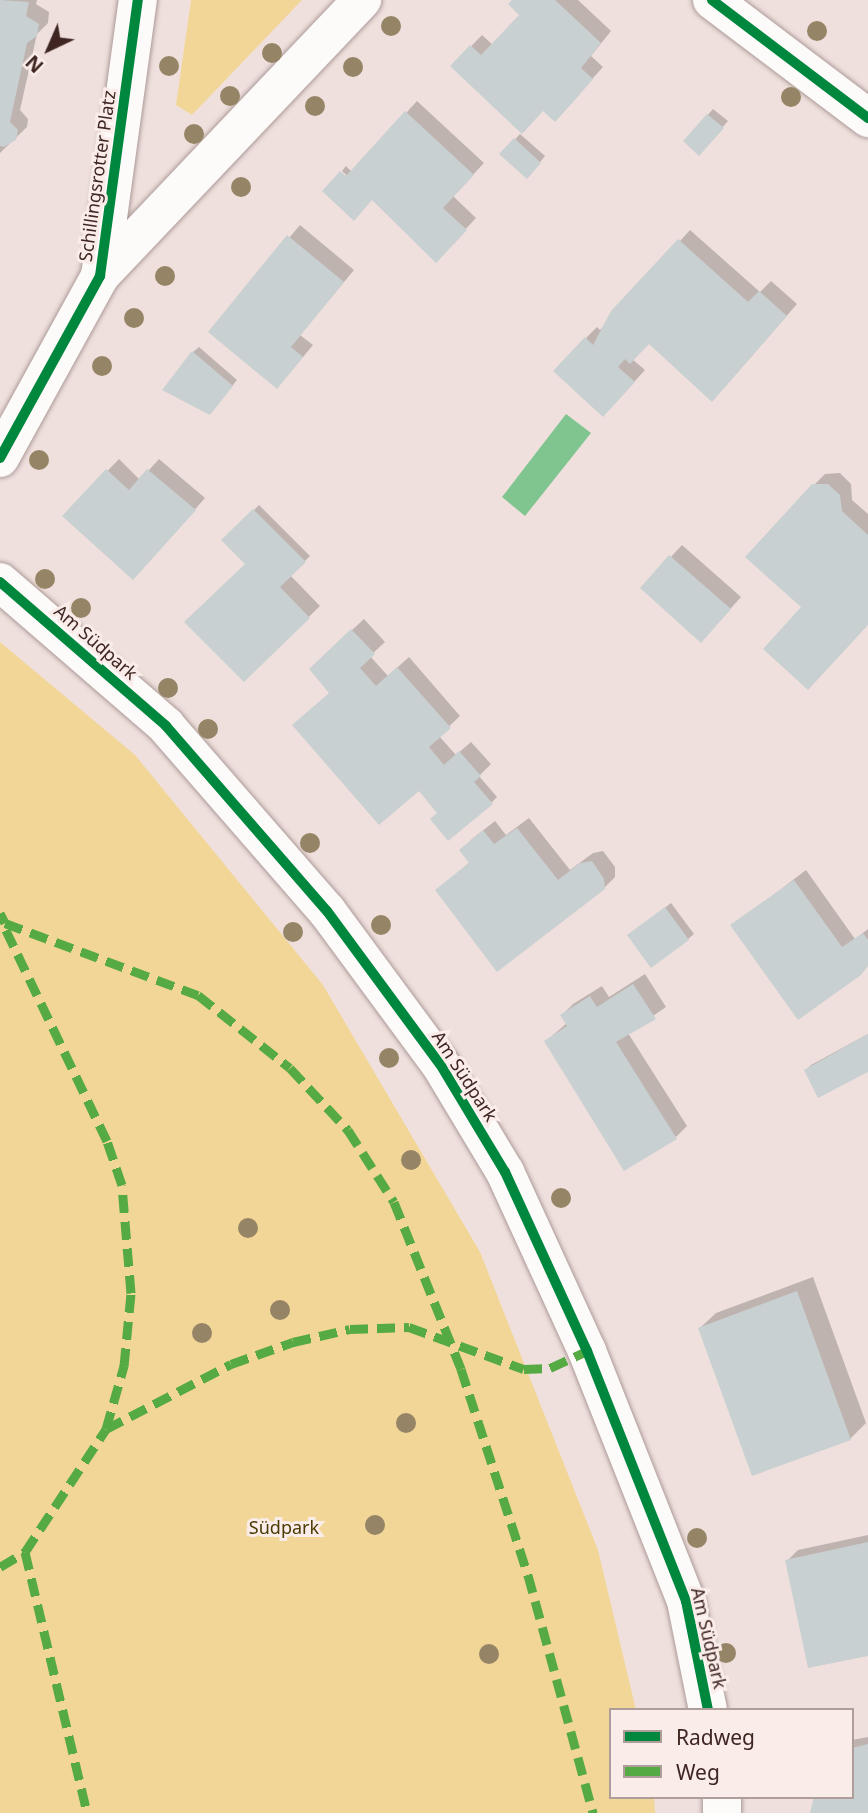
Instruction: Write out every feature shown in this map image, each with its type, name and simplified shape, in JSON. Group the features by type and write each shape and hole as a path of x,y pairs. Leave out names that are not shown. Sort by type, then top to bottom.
{"street":[{"name":"Schillingsrotter Platz","path":"100,276 138,0"},
{"name":"Schillingsrotter Platz","path":"0,458 100,276 362,0"},
{"path":"712,0 868,118"},
{"name":"Am Südpark","path":"0,582 166,726 327,911 440,1064 505,1172 587,1351 686,1601 708,1708"}],"green space":[{"path":"191,0 302,0 192,115 176,105"},
{"name":"Südpark","path":"0,642 135,755 323,985 480,1252 598,1550 636,1708 609,1708 609,1799 654,1799 655,1813 0,1813"}],"shaded area":[{"path":"566,414 591,433 525,516 502,497"}],"building":[{"path":"0,0 29,2 26,16 39,24 37,36 27,43 10,122 18,130 16,140 4,147 0,146"},
{"path":"512,0 555,0 601,43 581,68 593,79 574,101 555,122 543,111 522,134 450,66 470,45 481,55 519,15 508,4"},
{"path":"405,111 474,175 443,208 467,230 436,263 372,200 354,221 322,191 340,171 346,176"},
{"path":"707,114 724,128 699,156 683,141"},
{"path":"514,138 541,163 527,179 499,154"},
{"path":"287,235 344,282 291,347 303,357 277,389 208,332"},
{"path":"678,239 748,302 759,291 787,316 712,402 649,344 630,364 625,359 618,367 635,382 603,417 553,371 585,337 593,345 611,311"},
{"path":"192,351 233,386 210,415 162,390"},
{"path":"106,469 129,490 147,469 196,510 133,580 62,516"},
{"path":"812,484 828,484 840,495 842,511 868,535 868,625 808,690 763,649 801,607 745,557"},
{"path":"253,509 306,562 280,587 310,618 244,682 184,622 245,564 221,540"},
{"path":"669,555 731,609 701,643 640,588"},
{"path":"351,629 375,654 360,668 376,686 397,667 451,728 429,747 444,765 459,751 481,776 474,782 493,804 448,841 430,819 437,813 419,791 379,825 292,725 329,693 309,669"},
{"path":"517,828 558,880 580,863 592,861 604,879 605,889 497,972 435,890 469,863 459,850 483,830 494,844"},
{"path":"794,880 842,947 863,933 868,940 868,966 861,975 798,1020 730,925"},
{"path":"665,907 689,940 651,968 627,935"},
{"path":"633,984 656,1019 616,1042 677,1139 624,1171 544,1041 567,1026 560,1015 590,996 597,1007"},
{"path":"868,1034 868,1072 818,1098 804,1070"},
{"path":"797,1291 851,1440 752,1476 698,1328"},
{"path":"868,1542 868,1656 808,1668 785,1560"},
{"path":"868,1744 868,1813 810,1813 814,1799 854,1799 854,1748"}],"marked path":[{"path":"0,913 5,923 198,995 290,1068 348,1130 394,1202 461,1369 528,1575 593,1813"},
{"path":"0,1567 25,1552 106,1429 124,1366 131,1293 122,1185 107,1141 2,922"},
{"path":"106,1429 231,1364 293,1342 350,1329 409,1327 524,1369 550,1368 587,1351"},
{"path":"25,1552 87,1813"}],"cycle path":[{"path":"0,458 100,276 138,0"},
{"path":"712,0 868,118"},
{"path":"0,582 166,726 327,911 440,1064 505,1172 587,1351 686,1601 708,1708"}]}
